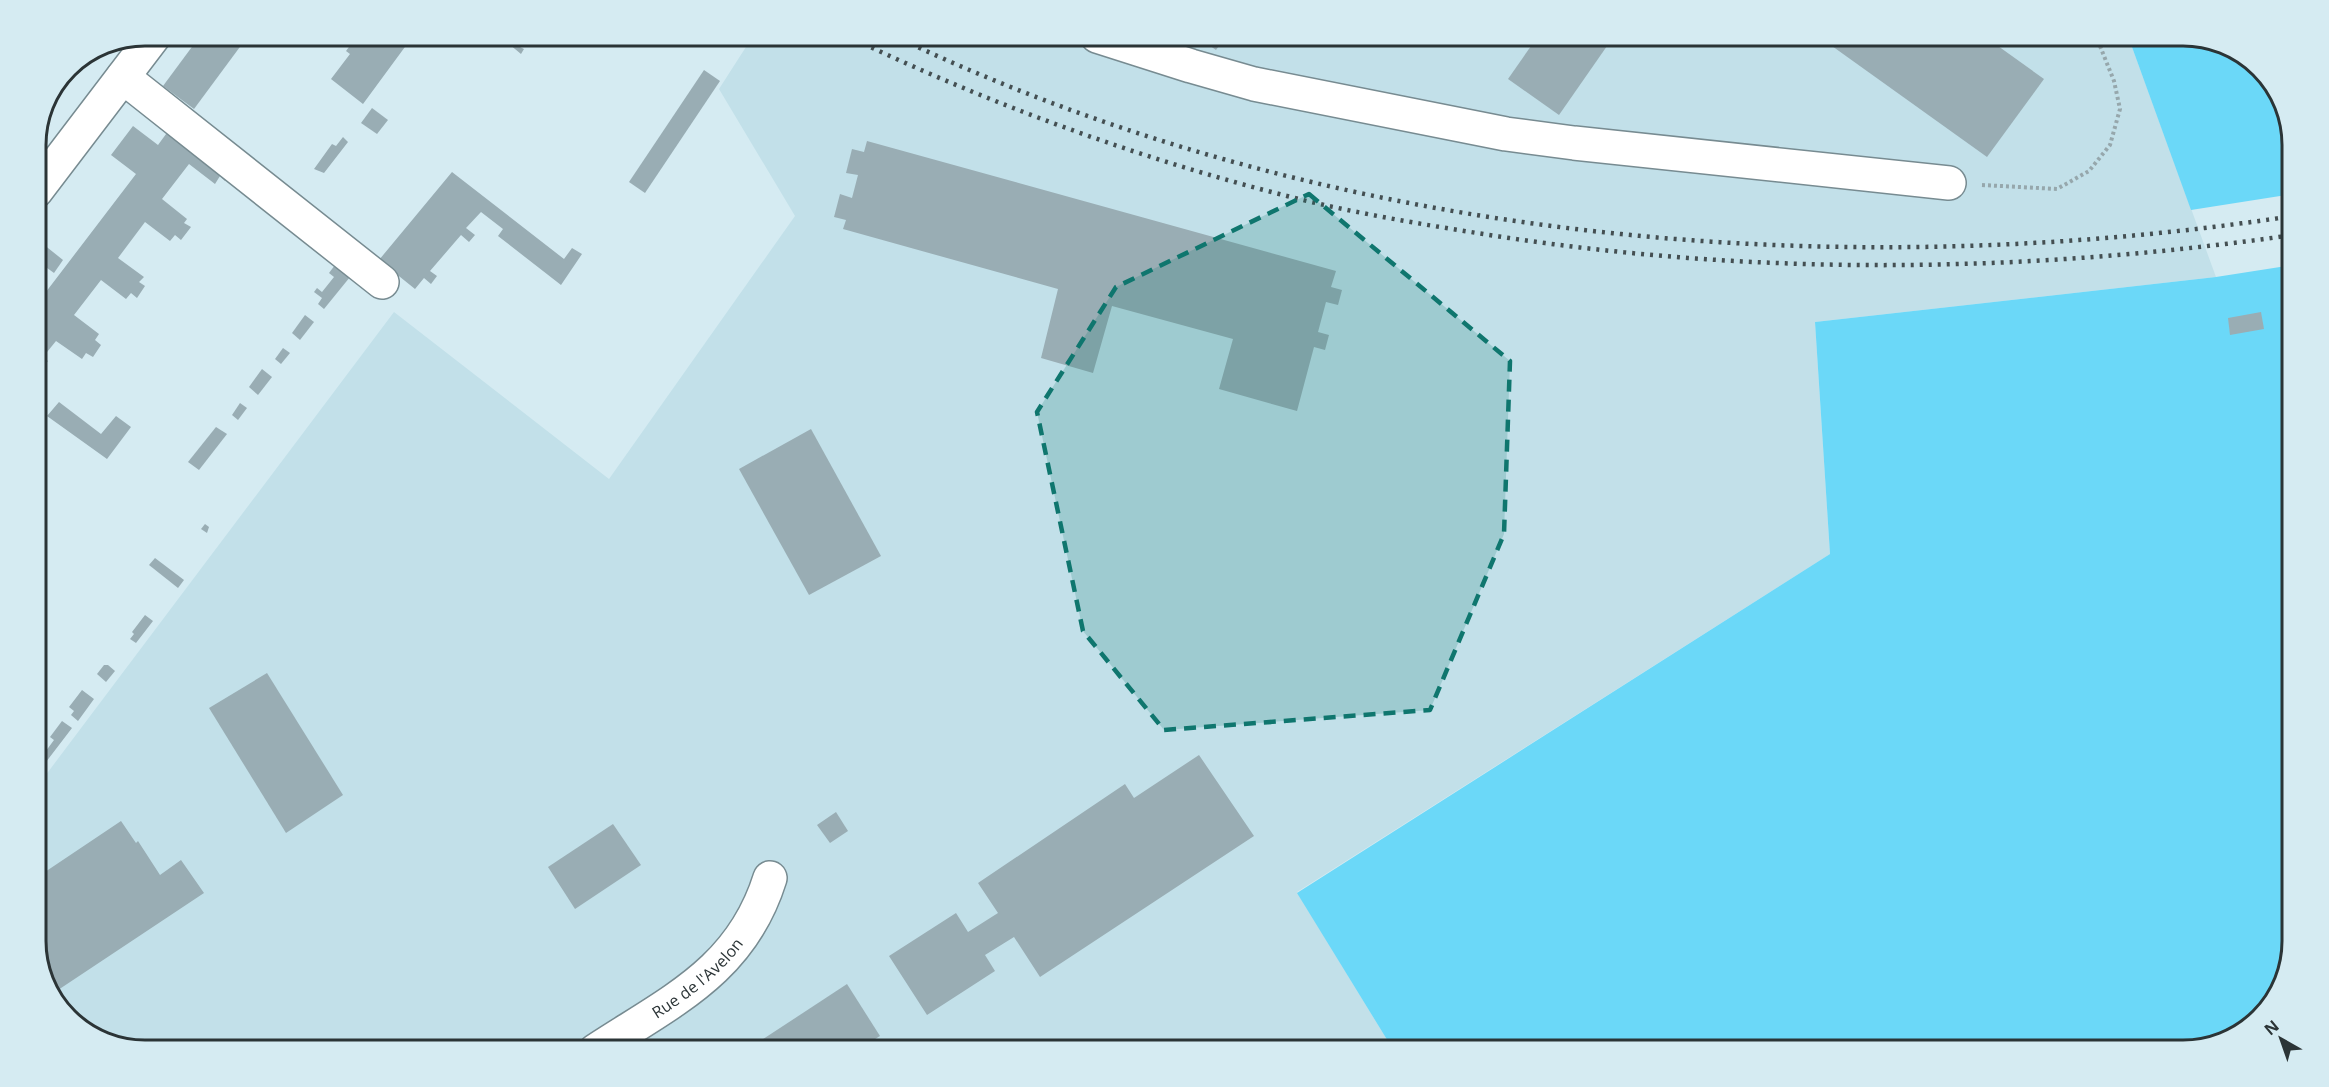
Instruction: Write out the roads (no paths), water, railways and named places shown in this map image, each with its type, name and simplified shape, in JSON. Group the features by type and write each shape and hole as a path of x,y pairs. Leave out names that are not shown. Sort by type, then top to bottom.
{"street":[{"path":"47,177 146,46"},
{"path":"1128,46 1254,84 1506,134 1574,144 1949,183"},
{"path":"123,77 382,282"},
{"name":"Rue de l'Avelon","path":"612,1040 696,984 726,958 754,919 770,878"}],"railway":[{"path":"868,46 954,84 1063,127 1231,181 1310,202 1382,217 1579,247 1681,257 1783,263 1885,265 1987,263 2089,257 2191,248 2282,236"},
{"path":"918,46 1059,106 1229,161 1403,202 1580,230 1758,244 1938,247 2116,237 2282,217"}]}
